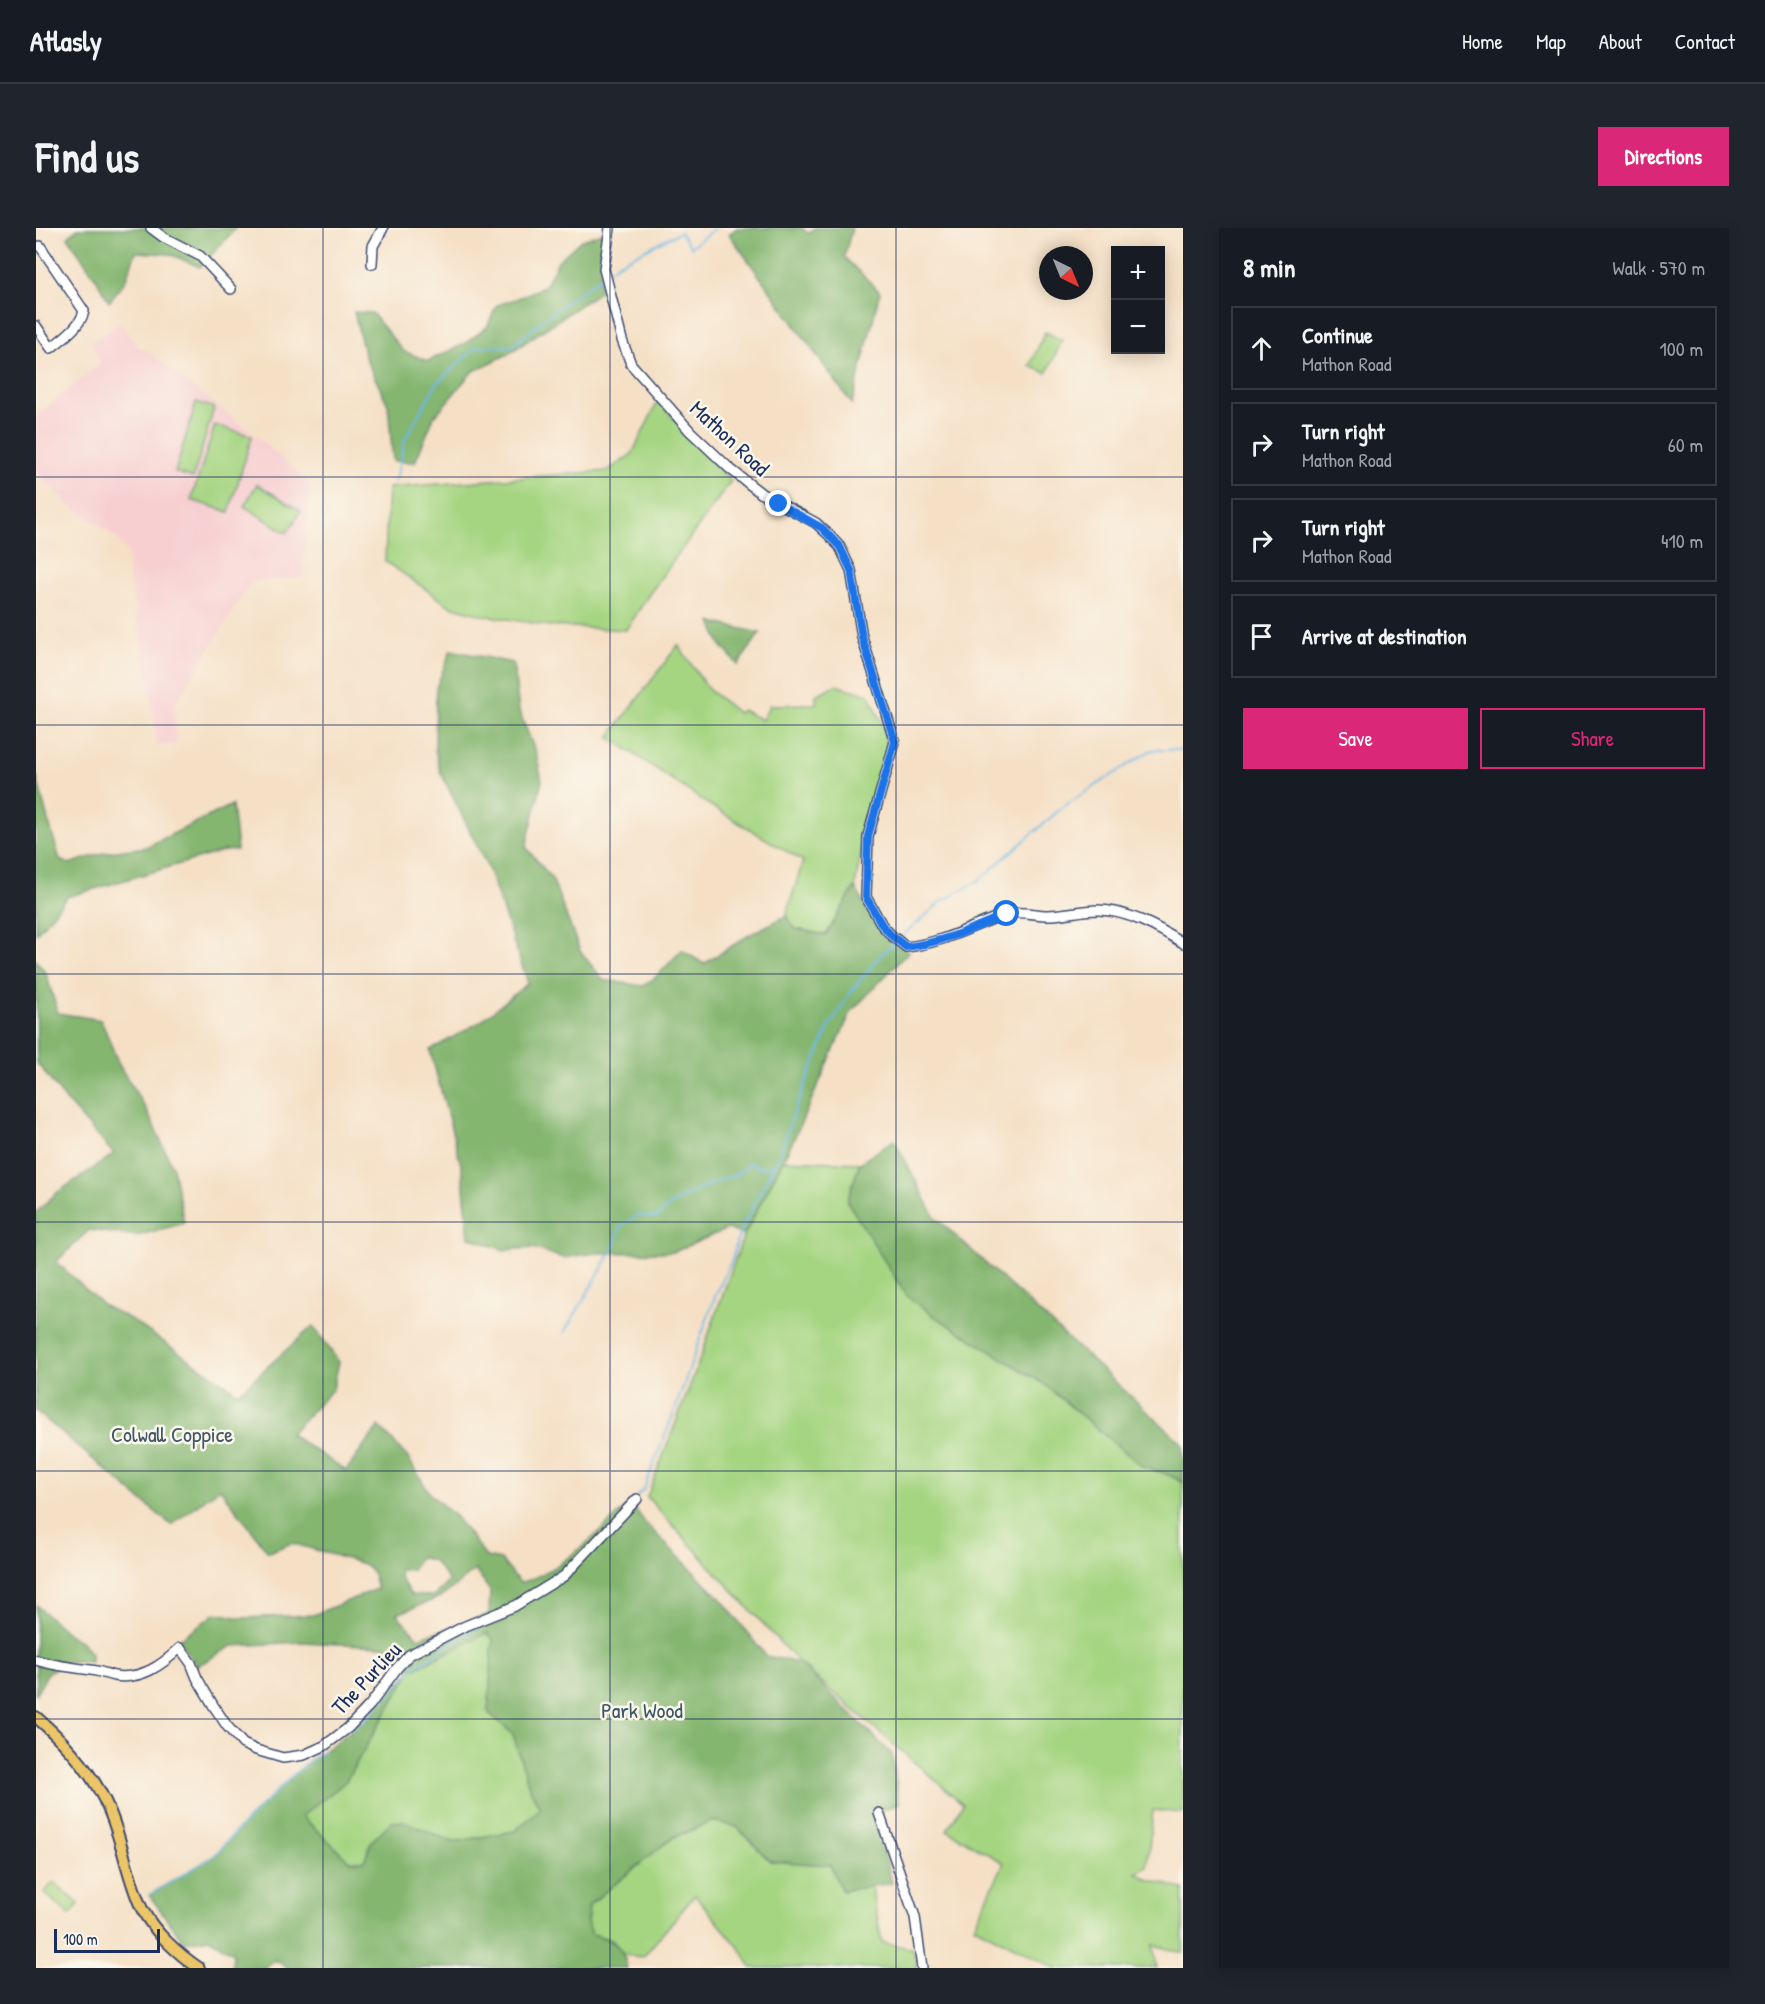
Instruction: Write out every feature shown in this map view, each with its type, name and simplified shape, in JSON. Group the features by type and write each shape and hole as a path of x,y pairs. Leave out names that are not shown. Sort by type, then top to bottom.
{"main road":[{"path":"36,1717 71,1752 100,1791 110,1811 143,1911 168,1941 199,1968"}],"street":[{"path":"151,228 163,237 200,256 231,289"},
{"path":"372,264 373,246 383,228"},
{"name":"Mathon Road","path":"610,228 605,273 622,340 631,364 690,431 735,473 769,499 822,528 840,547 851,570 862,637 895,742 868,836 866,897 882,925 906,947 924,945 963,933 1015,912 1064,915 1112,910 1147,923 1183,943"},
{"path":"36,326 51,348 62,340 83,317 84,311 40,246"},
{"path":"56,290 65,282"},
{"name":"The Purlieu","path":"36,1660 116,1676 142,1675 156,1668 180,1648 191,1663 213,1705 243,1744 283,1758 304,1755 324,1746 348,1728 370,1705 409,1655 463,1627 515,1606 564,1576 637,1498"},
{"path":"879,1813 915,1917 922,1968"}],"shaded area":[{"path":"120,323 138,347 152,353 259,438 310,484 302,578 252,581 174,706 176,744 156,746 153,707 128,569 128,553 117,538 71,506 36,472 36,416 101,363 90,342"}],"green space":[{"path":"78,228 236,228 200,267 170,254 136,252 125,281 109,302 68,237"},
{"path":"737,228 802,228 809,234 814,228 852,228 844,257 880,292 852,404 729,234"},
{"path":"602,233 599,292 508,354 472,372 434,417 415,462 393,461 388,405 365,357 354,312 372,313 403,351 428,361 464,344 487,327 497,305 545,286 558,261 580,241"},
{"path":"1045,332 1062,340 1047,373 1030,366"},
{"path":"658,401 731,481 626,630 552,626 482,615 450,606 385,561 388,488 607,471 632,454"},
{"path":"196,402 214,408 193,478 175,472"},
{"path":"215,425 252,436 229,512 191,500"},
{"path":"257,484 301,511 287,533 244,506"},
{"path":"711,622 760,633 738,665 720,644"},
{"path":"678,645 708,689 738,713 742,710 762,720 770,705 816,704 816,695 836,685 870,695 891,744 863,841 855,887 826,935 795,929 786,916 803,861 711,806 609,737"},
{"path":"451,650 513,663 519,711 536,753 542,781 526,847 552,879 580,951 603,980 643,986 657,976 682,950 704,964 749,935 786,916 795,929 826,935 855,887 883,933 909,951 851,1012 792,1143 744,1235 727,1229 674,1252 595,1253 563,1258 533,1248 503,1250 469,1237 462,1168 430,1050 480,1022 528,983 488,868 440,771 435,749 436,688"},
{"path":"36,774 60,860 69,864 103,853 146,847 232,805 237,850 224,851 67,897 36,934"},
{"name":"Park Wood","path":"36,960 46,973 58,1013 101,1020 120,1067 146,1109 173,1168 184,1223 137,1236 89,1230 56,1262 104,1306 130,1319 238,1393 313,1326 339,1362 333,1389 290,1434 346,1471 379,1426 408,1458 430,1494 456,1517 486,1557 501,1560 520,1583 551,1570 565,1560 631,1503 646,1524 721,1599 766,1656 799,1663 892,1754 899,1803 873,1814 892,1883 842,1891 830,1865 770,1861 737,1827 713,1821 672,1838 589,1905 587,1922 592,1934 616,1945 623,1954 627,1968 289,1968 275,1960 264,1968 232,1968 233,1953 209,1938 184,1942 149,1895 214,1856 238,1829 305,1764 368,1717 411,1670 401,1647 302,1642 232,1646 197,1666 178,1640 216,1613 241,1618 313,1615 377,1589 373,1573 364,1564 292,1543 268,1552 220,1488 171,1525 36,1411 36,1213 55,1194 114,1154 68,1103 37,1063","holes":["420,1557 434,1561 449,1581 434,1596 411,1595 399,1576 400,1570 412,1569","475,1570 490,1591 489,1614 418,1638 397,1614 441,1597","487,1633 493,1639 488,1712 513,1734 529,1786 540,1809 515,1831 453,1842 403,1821 391,1822 372,1841 364,1861 350,1861 302,1816 345,1782 411,1670"]},
{"path":"894,1140 935,1217 1183,1444 1183,1482 1167,1474 1143,1467 1044,1384 934,1316 906,1295 847,1201 860,1163"},
{"path":"783,1160 860,1163 847,1201 934,1316 1044,1384 1143,1467 1167,1474 1183,1482 1183,1813 1153,1810 1147,1867 1137,1873 1149,1880 1183,1889 1183,1953 1153,1945 1157,1968 1055,1968 974,1926 1004,1863 947,1830 963,1804 799,1663 647,1497 693,1378 744,1235"},
{"path":"36,1605 69,1635 82,1642 91,1654 91,1662 70,1661 48,1672 36,1695"},
{"path":"487,1633 494,1639 488,1712 513,1734 529,1786 540,1809 515,1831 453,1842 403,1821 372,1841 364,1861 350,1861 301,1816 345,1782 411,1670"},
{"path":"713,1821 737,1827 770,1861 830,1865 842,1891 871,1886 882,1942 913,1949 917,1968 751,1968 742,1951 695,1895 643,1957 624,1955 612,1940 592,1934 587,1922 589,1905 672,1838"},
{"path":"54,1882 79,1904 70,1915 44,1893"}],"waterway":[{"path":"608,271 680,232 691,247 715,228"},
{"path":"395,483 405,439 436,384 476,347 513,346 553,312 603,275"},
{"path":"899,939 941,902 978,881 1064,806 1151,750 1183,750"},
{"path":"637,1496 644,1489 672,1418 716,1294 732,1260 739,1234 778,1158 828,1029 853,989 879,957 895,943"},
{"path":"564,1333 612,1251 621,1226 639,1215 656,1218 671,1204 708,1185 737,1174 750,1163 761,1168 772,1166"},
{"path":"556,1576 568,1566"},
{"path":"352,1729 368,1717 411,1670 466,1633 521,1608"},
{"path":"149,1895 214,1856 238,1829 305,1764 324,1751"}],"route":[{"path":"779,504 816,523 840,547 851,570 862,637 895,742 868,836 866,897 882,925 906,947 924,945 963,933 1007,914"}],"park label":[{"name":"Colwall Coppice","path":"172,1434"}]}
